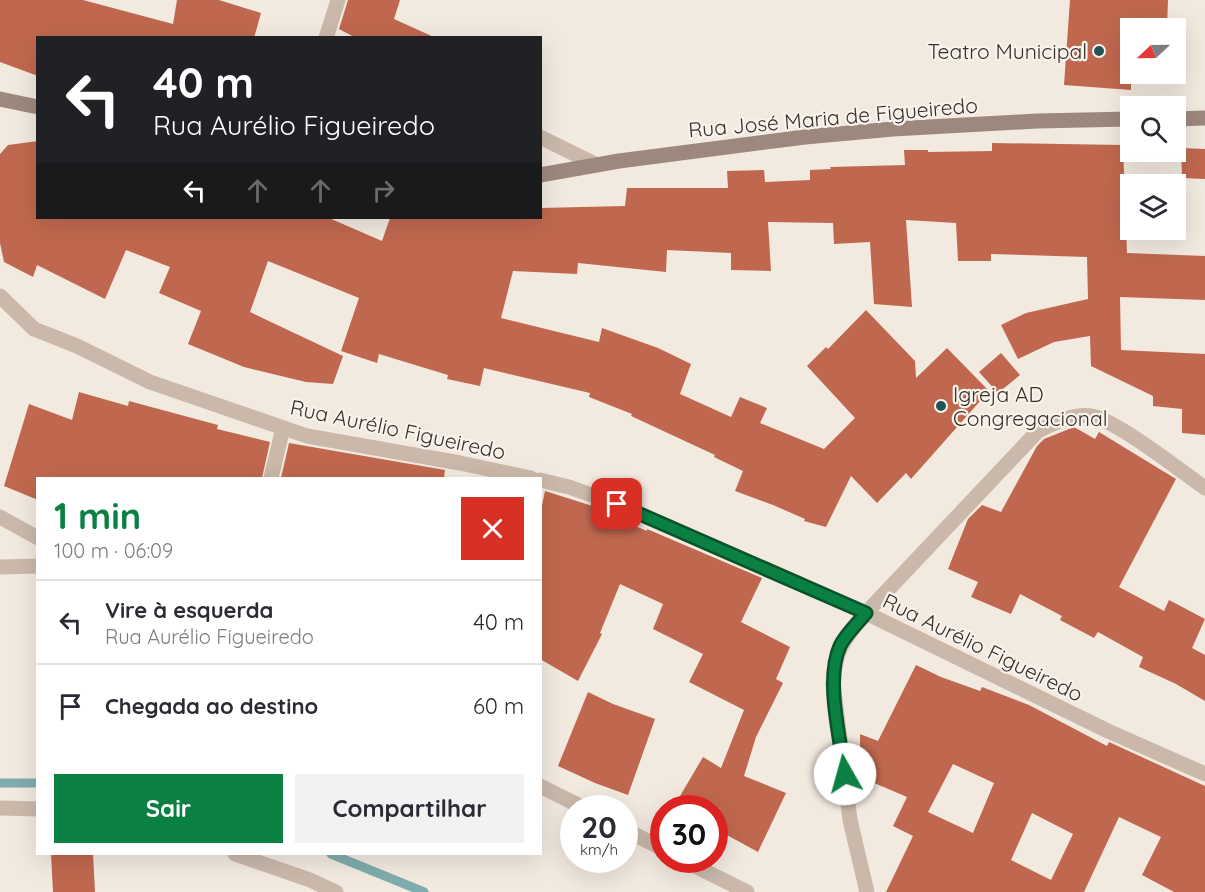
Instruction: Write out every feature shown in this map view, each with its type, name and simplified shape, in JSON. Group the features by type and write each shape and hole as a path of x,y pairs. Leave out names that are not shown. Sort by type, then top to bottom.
{"main road":[{"path":"0,99 36,107"},
{"path":"1186,119 1205,118"},
{"name":"Rua José Maria de Figueiredo","path":"542,175 805,137 893,129 1037,121 1120,119"}],"street":[{"path":"330,36 338,0"},
{"path":"542,138 597,165"},
{"name":"Rua Aurélio Figueiredo","path":"0,296 34,329 77,346 150,382 283,428 307,436 526,477"},
{"path":"867,892 850,820 833,682 835,663 841,644 866,613 1038,431 1055,423 1073,417 1091,416 1112,423 1205,488"},
{"path":"271,477 283,428"},
{"name":"Rua Aurélio Figueiredo","path":"542,480 569,487 617,504 866,613 1108,732 1205,774"},
{"path":"0,517 36,537"},
{"path":"0,567 36,566"},
{"path":"542,787 560,796"},
{"path":"0,808 36,809"},
{"path":"238,855 310,880 336,892"},
{"path":"709,873 747,892"}],"building":[{"path":"0,0 83,0 173,24 177,0 219,0 261,13 255,36 36,36 36,75 0,62"},
{"path":"348,0 400,0 394,19 432,36 352,36 339,29"},
{"name":"Teatro Municipal","path":"1070,0 1168,0 1167,18 1120,18 1120,84 1131,84 1131,90 1064,85"},
{"path":"36,141 36,219 331,219 382,241 390,219 542,219 542,208 625,206 627,188 728,188 727,171 764,170 765,182 810,180 810,170 831,169 830,167 905,165 904,150 992,151 992,143 1120,145 1120,162 1124,162 1124,174 1120,174 1120,240 1127,240 1127,253 1205,256 1205,300 1120,297 1121,350 1205,354 1205,435 1182,433 1182,409 1153,406 1153,396 1091,366 1090,336 1054,342 1018,359 1001,325 1026,313 1088,299 1087,257 991,254 991,261 958,261 956,223 906,220 912,307 874,304 870,242 834,244 833,223 768,222 771,271 731,270 731,253 667,250 666,272 578,263 577,274 513,271 501,318 599,342 602,328 658,348 691,364 680,394 731,417 740,397 767,408 760,423 824,449 855,418 807,366 826,347 828,349 866,310 915,361 916,378 947,348 989,391 911,479 906,473 877,503 851,476 826,527 804,521 805,519 773,505 735,491 743,471 714,457 715,455 631,416 632,414 589,397 590,393 484,368 480,386 447,379 448,375 379,354 377,363 341,351 359,298 268,261 250,312 343,356 333,384 306,382 244,367 188,344 201,311 159,293 170,267 126,250 105,299 37,265 33,277 4,262 0,243 0,154 8,145"},
{"path":"1186,148 1205,149 1205,179 1186,178 1186,174 1182,174 1181,162 1186,162"},
{"path":"1001,353 1020,375 998,393 979,372"},
{"path":"79,392 128,406 129,401 218,425 217,429 270,442 262,477 36,477 36,499 4,486 29,404 72,420"},
{"path":"1074,427 1095,439 1099,432 1176,479 1119,587 1164,611 1169,600 1205,619 1192,648 1205,655 1205,701 1176,684 1139,667 1143,657 1098,632 1094,638 1060,620 1062,616 1020,594 1011,614 971,597 978,582 948,569 968,519 982,505 1001,512 1037,446 1044,439"},
{"path":"289,443 445,470 444,477 281,477"},
{"path":"545,491 599,508 598,510 762,578 741,622 790,647 776,679 783,683 756,737 744,776 786,793 758,852 728,836 728,795 681,795 703,757 721,768 744,710 689,682 703,654 653,629 663,604 620,584 600,633 602,634 578,681 542,660 542,505"},
{"path":"916,665 980,691 982,687 1029,705 1107,746 1109,742 1205,786 1205,892 1174,892 1142,875 1161,837 1119,817 1084,892 886,892 913,836 893,826 907,797 860,777 860,734 878,741","holes":["953,764 994,783 973,833 928,812","1032,813 1073,834 1051,880 1011,860"]},
{"path":"588,692 655,719 628,795 558,766"},
{"path":"51,855 93,855 95,892 53,892"}],"waterway":[{"path":"0,783 36,783"},
{"path":"333,855 424,892"}],"place":[{"name":"Teatro Municipal","path":"1099,51"},
{"name":"Igreja AD Congregacional","path":"941,406"}],"route":[{"path":"617,504 866,613 841,644 835,663 833,682 845,774"}]}
